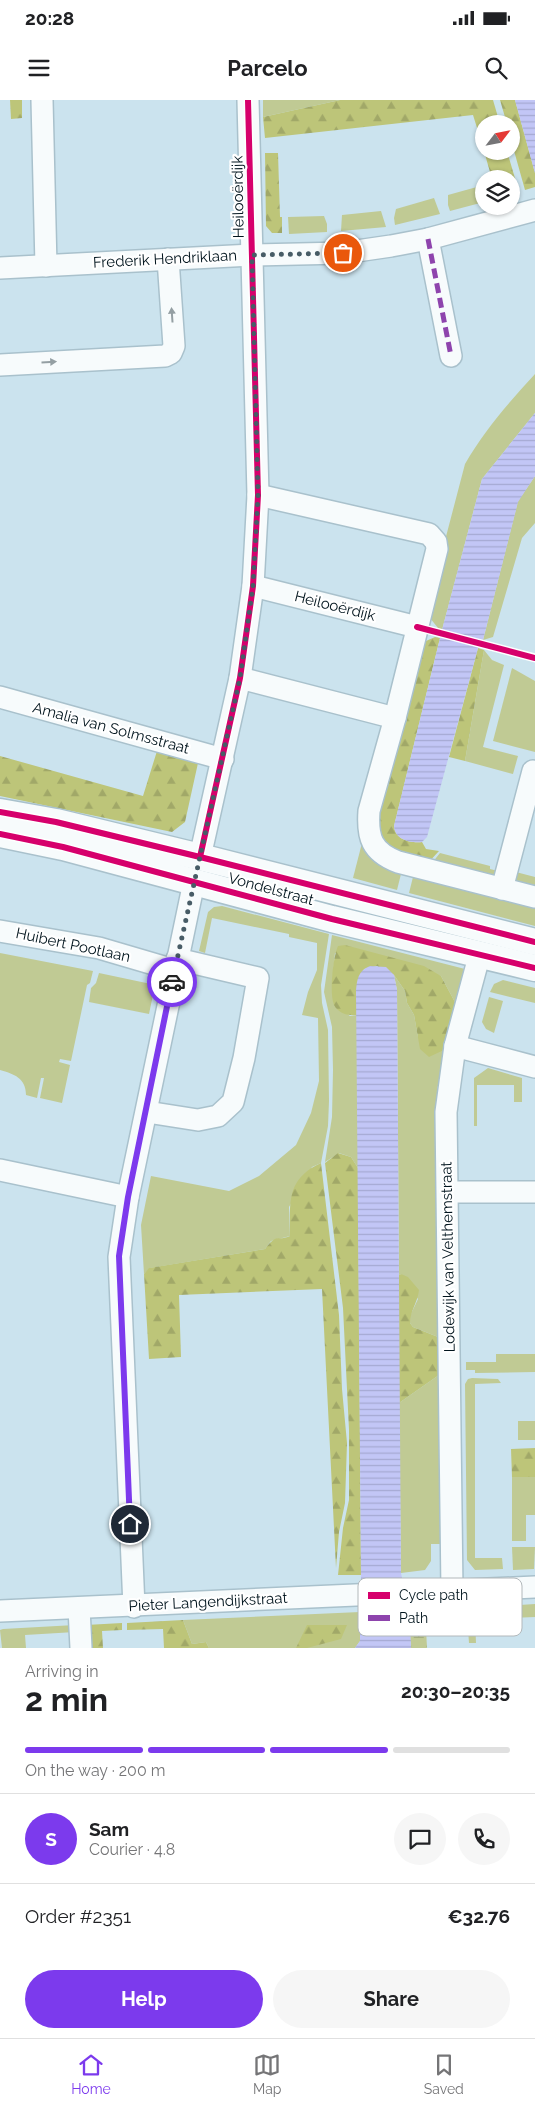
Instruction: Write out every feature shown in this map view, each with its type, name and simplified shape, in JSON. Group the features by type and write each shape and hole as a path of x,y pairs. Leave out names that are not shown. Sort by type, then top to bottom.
{"street":[{"path":"42,100 46,266"},
{"name":"Heilooërdijk","path":"200,857 240,678 253,586 258,495 248,100"},
{"name":"Frederik Hendriklaan","path":"0,268 252,255 343,253 428,239 535,210"},
{"path":"428,239 452,356"},
{"path":"0,365 165,356 171,353 174,346 168,260"},
{"path":"258,495 429,534 436,542 437,549 395,718 369,810 368,826 373,844 383,856 398,862 535,897"},
{"name":"Heilooërdijk","path":"253,586 417,627"},
{"path":"240,678 395,718"},
{"name":"Amalia van Solmsstraat","path":"0,696 223,759"},
{"path":"502,889 534,771"},
{"name":"Vondelstraat","path":"0,812 56,822 200,857 483,941 535,968"},
{"name":"Vondelstraat","path":"0,834 63,846 332,919 483,941 535,942"},
{"path":"134,1606 119,1256 128,1197 200,857"},
{"name":"Huibert Pootlaan","path":"0,931 258,978 244,1058 233,1102 218,1116 198,1120 147,1112"},
{"name":"Lodewijk van Velthemstraat","path":"452,1578 446,1112 455,1046 483,941"},
{"path":"455,1046 535,1067"},
{"path":"0,1170 128,1197"},
{"path":"448,1192 535,1192"},
{"name":"Pieter Langendijkstraat","path":"522,1588 535,1587"},
{"name":"Pieter Langendijkstraat","path":"0,1611 358,1595"},
{"path":"79,1608 81,1648"}],"green space":[{"path":"10,100 22,100 22,118 11,119"},
{"path":"263,100 340,100 263,117"},
{"path":"340,100 493,100 497,115 475,115 475,121 473,115 265,138 263,117"},
{"path":"500,100 515,100 519,115 504,115"},
{"path":"520,118 535,173 535,187 525,190 517,160 520,160"},
{"path":"265,153 278,153 282,233 272,233 266,226"},
{"path":"487,160 510,160 513,170 489,170"},
{"path":"475,188 475,204 450,211 448,195"},
{"path":"434,198 440,214 395,225 396,209"},
{"path":"381,211 386,227 341,231 342,215"},
{"path":"324,216 327,232 289,234 288,217"},
{"path":"535,374 535,413 482,479 442,630 438,628 426,613 465,464 497,417"},
{"path":"535,476 535,523 522,538 493,637 483,640 518,501"},
{"path":"435,637 440,638 394,826 397,835 404,840 422,842 426,849 439,851 427,864 382,847 374,811 417,645"},
{"path":"478,648 484,650 465,761 449,757"},
{"path":"484,650 492,660 504,665 483,747 518,756 513,774 465,761"},
{"path":"512,668 535,681 535,752 493,741"},
{"path":"157,751 198,763 185,822 172,832 0,796 0,756 143,796"},
{"path":"362,843 402,870 397,890 353,878"},
{"path":"440,853 490,866 490,869 502,872 499,882 432,863"},
{"path":"512,871 535,877 535,891 509,880"},
{"path":"414,873 452,884 452,887 535,908 535,926 409,893"},
{"path":"222,906 329,934 321,985 322,1003 328,1030 329,1101 328,1126 321,1163 312,1167 289,1207 290,1236 271,1241 265,1249 150,1268 144,1274 141,1225 151,1176 229,1191 259,1176 296,1145 311,1113 319,1081 318,1018 302,1015 308,992 317,970 317,943 289,937 289,934 212,918 205,953 199,951 208,912 214,907"},
{"path":"332,935 465,969 457,1006 441,976 335,953 332,984 334,1004 350,1016 358,1015 358,1168 351,1157 339,1153 325,1162 332,1117 333,1070 332,1027 324,992"},
{"path":"345,945 424,966 441,976 457,1006 446,1049 429,1057 420,1049 414,1015 407,1003 405,991 394,975 377,966 364,969 356,991 358,1015 344,1014 338,1011 334,1005 332,992 333,966 338,946"},
{"path":"0,953 93,971 90,983 87,985 71,1061 60,1059 59,1062 70,1065 62,1103 40,1098 44,1078 41,1078 37,1098 26,1095 24,1084 18,1078 0,1070"},
{"path":"99,973 151,984 154,990 149,1014 89,1002 91,988 96,983"},
{"path":"394,975 405,991 407,1003 414,1015 418,1037 446,1049 437,1090 438,1337 413,1327 410,1323 410,1316 418,1299 401,1274 399,1275 397,990"},
{"path":"503,980 535,988 535,1003 490,992 494,984"},
{"path":"489,997 503,1001 494,1033 486,1029 482,1022"},
{"path":"488,1068 522,1078 522,1102 514,1102 514,1085 477,1085 477,1126 474,1126 474,1078"},
{"path":"338,1153 351,1157 358,1168 361,1575 338,1575 343,1528 349,1500 349,1430 343,1308 325,1163"},
{"path":"321,1163 339,1315 342,1389 347,1443 345,1503 339,1532 336,1568 322,1289 179,1295 181,1357 149,1359 144,1274 149,1268 265,1249 275,1239 290,1236 292,1193 301,1176"},
{"path":"399,1275 408,1277 419,1290 410,1323 413,1327 438,1337 439,1375 399,1403"},
{"path":"496,1354 535,1354 535,1372 475,1373 475,1370 466,1370 466,1362 496,1362"},
{"path":"439,1375 440,1544 431,1544 431,1561 425,1570 401,1573 399,1403"},
{"path":"468,1379 498,1379 501,1383 475,1384 475,1558 502,1558 503,1569 475,1570 467,1560 465,1384"},
{"path":"518,1421 535,1421 535,1440 518,1440"},
{"path":"535,1448 535,1477 512,1477 511,1449"},
{"path":"512,1477 535,1477 535,1515 526,1515 526,1541 512,1541"},
{"path":"512,1547 535,1547 534,1569 513,1570"},
{"path":"535,1604 535,1617 522,1618 522,1605"},
{"path":"358,1612 358,1636 360,1636 360,1641 355,1648 209,1648 206,1642 192,1644 183,1620"},
{"path":"183,1620 192,1644 206,1642 209,1648 164,1648 163,1629 127,1630 127,1623"},
{"path":"122,1623 122,1630 102,1631 103,1648 92,1648 92,1641 86,1625"},
{"path":"75,1625 75,1632 25,1635 26,1648 2,1648 0,1630 3,1629"},
{"path":"307,1625 347,1625 341,1639 307,1648 296,1648"},
{"path":"410,1636 426,1636 427,1648 411,1648"},
{"path":"468,1636 476,1636 476,1643 469,1643"}],"water":[{"path":"515,100 535,100 535,173 520,115"},
{"path":"535,413 535,476 518,502 483,640 478,648 427,837 422,842 404,840 397,835 394,826 442,630 482,479"},
{"path":"370,966 386,967 394,975 397,990 402,1578 361,1578 356,991 359,976 363,970"},
{"path":"360,1636 411,1636 411,1648 355,1648 360,1641"}],"marked path":[{"path":"428,239 451,356"}],"cycle path":[{"path":"200,857 240,678 253,586 258,495 248,100"},
{"path":"417,627 535,658"},
{"path":"0,812 56,822 535,942"},
{"path":"0,834 63,847 332,919 535,968"}],"way so far":[{"path":"172,982 240,678 253,586 258,495 252,255 343,253"}],"route":[{"path":"130,1524 119,1256 128,1197 147,1112 172,982"}]}
